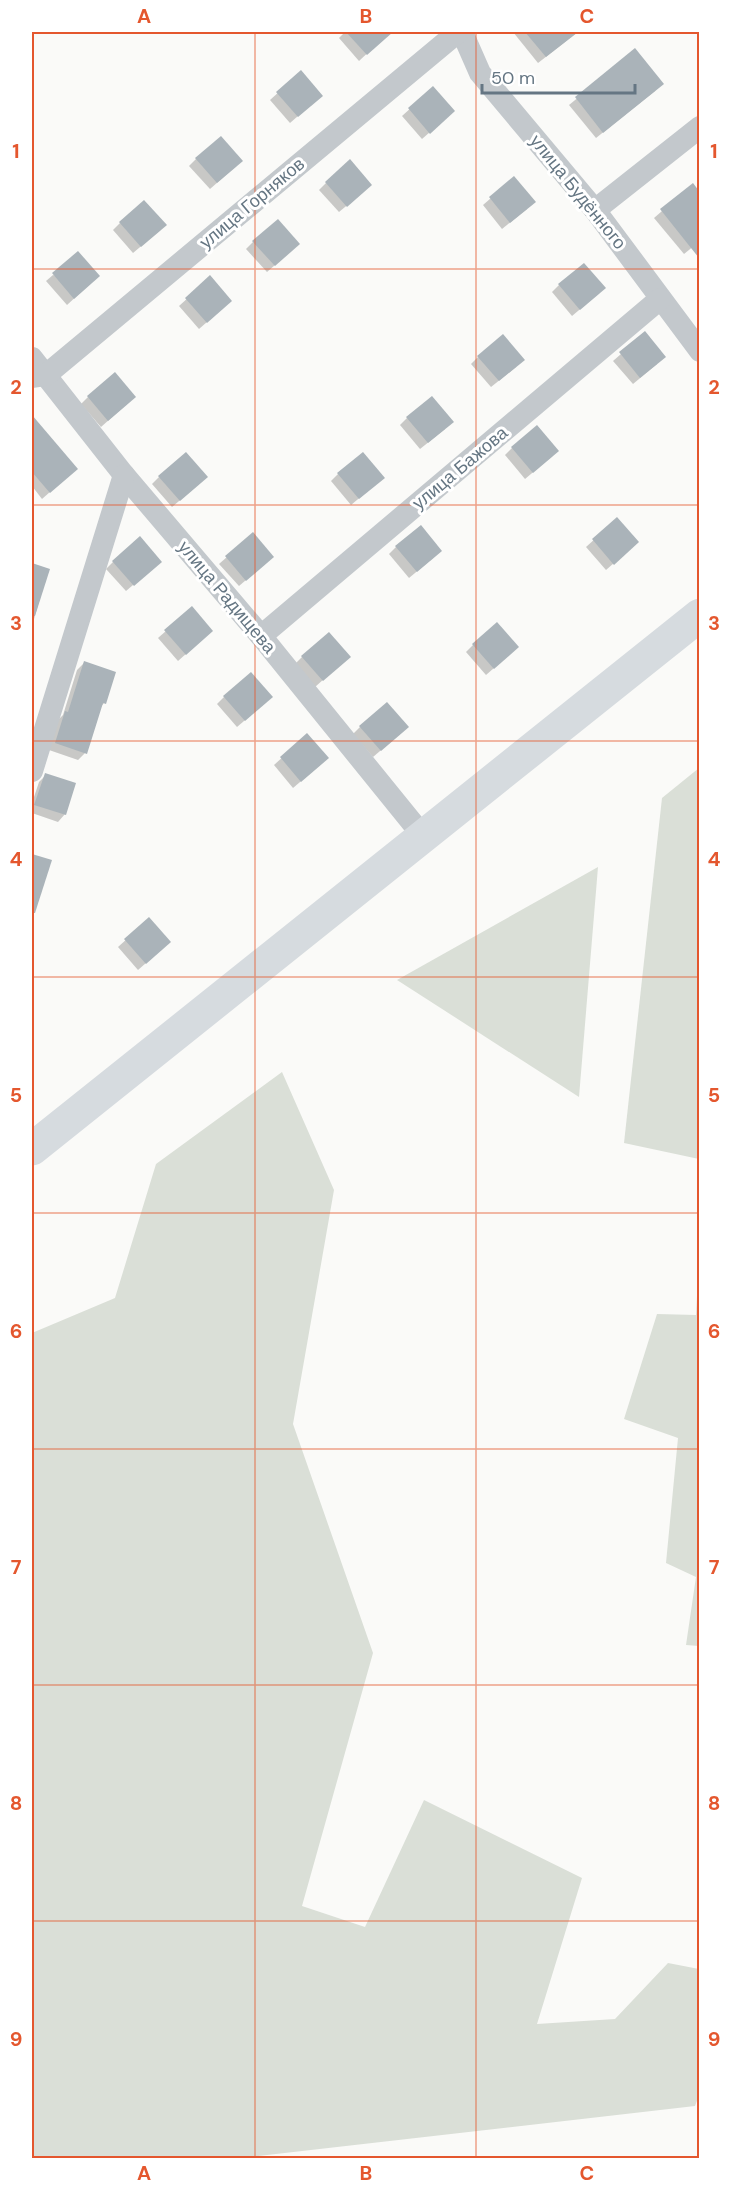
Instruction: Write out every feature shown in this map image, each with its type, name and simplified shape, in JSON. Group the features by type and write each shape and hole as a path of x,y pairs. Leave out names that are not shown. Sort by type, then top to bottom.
{"highway":[{"path":"32,1149 699,615"}],"street":[{"name":"улица Будённого","path":"460,32 480,73 595,210 699,351"},
{"name":"улица Горняков","path":"36,370 460,32"},
{"path":"595,210 699,127"},
{"name":"улица Бажова","path":"261,636 660,299"},
{"name":"улица Радищева","path":"36,370 261,636 423,836"},
{"path":"32,771 124,475"}],"shaded area":[{"path":"699,768 699,1159 624,1143 662,798"},
{"path":"598,867 579,1097 397,980"},
{"path":"282,1072 334,1190 293,1424 373,1653 302,1906 365,1927 424,1800 582,1878 537,2024 615,2019 668,1963 699,1969 699,2095 695,2106 241,2158 32,2158 32,1333 115,1298 156,1164"},
{"path":"699,1258 699,1646 686,1645 696,1577 666,1563 678,1438 624,1419 657,1314 696,1315"}],"building":[{"path":"346,32 393,32 367,55"},
{"path":"525,32 578,32 546,57"},
{"path":"635,48 664,84 603,133 575,97"},
{"path":"301,70 323,96 298,117 276,92"},
{"path":"433,86 455,111 430,134 408,108"},
{"path":"221,136 243,161 217,183 195,158"},
{"path":"350,159 372,185 347,207 325,182"},
{"path":"514,176 536,202 510,223 489,197"},
{"path":"693,183 699,191 699,258 660,209"},
{"path":"144,200 167,225 141,247 119,222"},
{"path":"278,219 300,244 275,266 252,241"},
{"path":"78,251 100,276 74,299 52,273"},
{"path":"584,263 606,288 580,310 558,284"},
{"path":"210,275 232,301 207,323 185,298"},
{"path":"645,331 666,357 640,378 619,352"},
{"path":"503,334 525,360 499,381 477,356"},
{"path":"115,372 136,397 108,421 87,396"},
{"path":"432,396 454,422 428,443 406,417"},
{"path":"32,415 78,469 50,493 32,472"},
{"path":"537,425 559,451 533,473 511,447"},
{"path":"186,452 208,477 180,501 158,476"},
{"path":"363,452 385,478 359,499 337,473"},
{"path":"617,517 639,542 614,565 592,539"},
{"path":"421,525 442,551 417,572 395,546"},
{"path":"253,532 274,557 246,581 225,556"},
{"path":"140,536 162,562 134,586 112,561"},
{"path":"32,563 50,569 35,616 32,616"},
{"path":"192,606 213,631 186,655 164,630"},
{"path":"497,622 519,647 494,669 472,644"},
{"path":"329,632 351,657 323,681 301,656"},
{"path":"84,661 116,672 106,704 103,703 87,754 55,743 65,711 68,712"},
{"path":"251,672 273,697 245,721 223,696"},
{"path":"387,702 409,727 381,751 359,726"},
{"path":"307,733 329,758 301,782 280,757"},
{"path":"45,773 76,783 66,815 34,805"},
{"path":"32,854 52,860 35,913 32,913"},
{"path":"149,917 171,942 146,964 124,939"}]}
